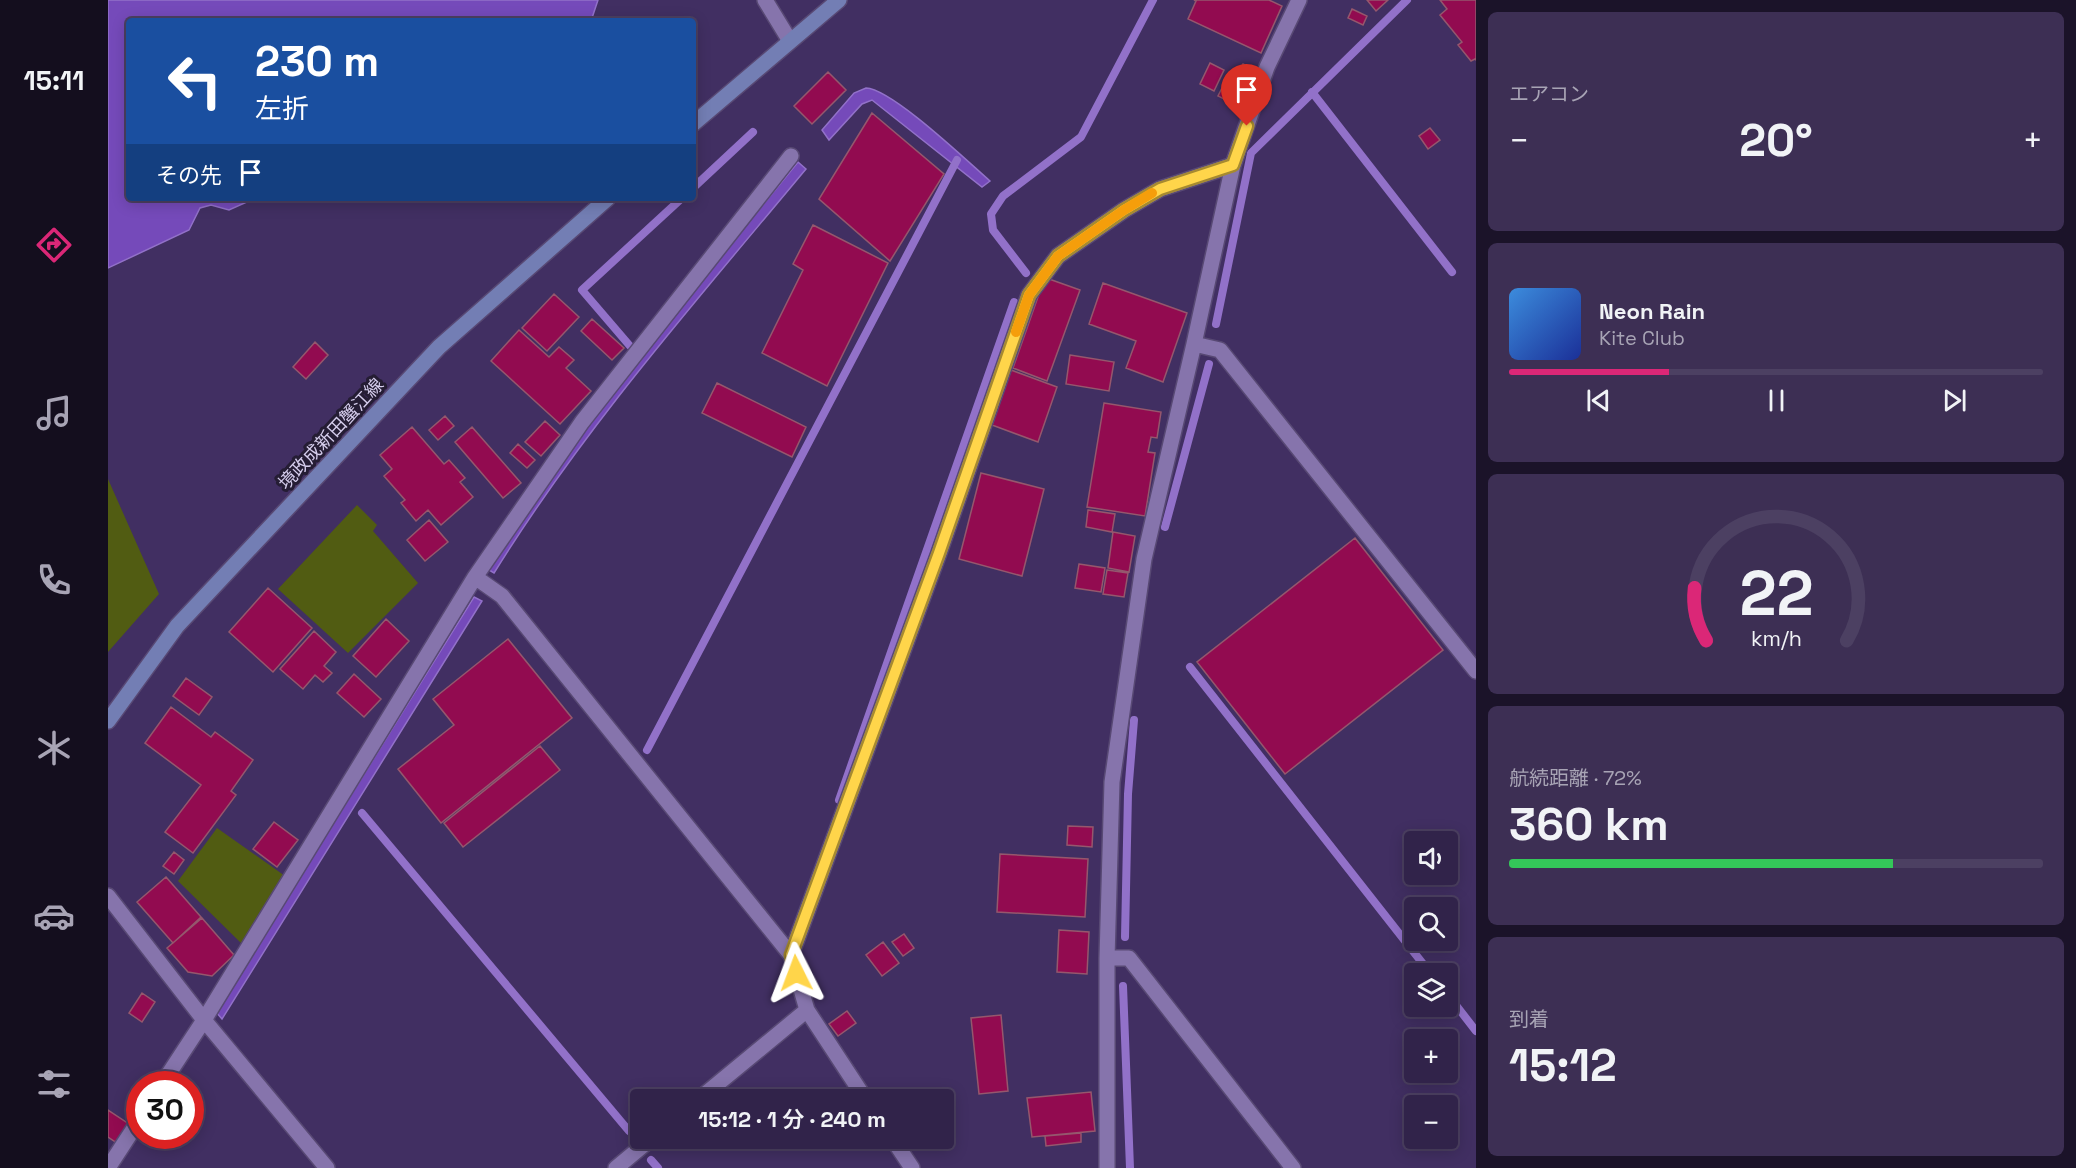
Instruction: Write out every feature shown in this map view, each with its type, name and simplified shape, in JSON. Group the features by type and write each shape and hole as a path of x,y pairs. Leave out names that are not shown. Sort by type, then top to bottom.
{"main road":[{"path":"696,122 839,0"},
{"name":"境政成新田蟹江線","path":"108,721 177,626 440,347 605,201"}],"street":[{"path":"765,0 790,41"},
{"path":"1107,1168 1107,958 1112,782 1144,559 1233,165 1267,68 1299,0"},
{"path":"171,1071 475,577 582,422 791,156"},
{"path":"791,955 935,565 1029,295 1058,256 1124,210 1160,189 1233,165"},
{"path":"1194,344 1220,350 1476,671"},
{"path":"475,577 502,596 791,955 807,1010 859,1089"},
{"path":"108,896 204,1020 327,1168"},
{"path":"1107,958 1129,958 1293,1168"},
{"path":"712,1089 807,1010"},
{"path":"108,1168 126,1140"},
{"path":"616,1168 639,1149"},
{"path":"899,1149 912,1168"}],"green space":[{"path":"108,479 159,594 108,652"},
{"path":"357,505 377,525 373,531 418,583 348,653 278,589"},
{"path":"217,828 285,876 243,945 178,881"}],"shaded area":[{"path":"108,0 598,0 592,18 126,18 126,201 249,201 229,210 211,205 200,208 189,230 108,268"},
{"path":"866,88 878,91 911,113 990,181 982,187 872,100 862,104 829,140 822,130 854,93"},
{"path":"798,162 806,169 683,316 604,416 565,467 494,573 489,570 519,519 632,364"},
{"path":"474,597 482,601 222,1019 216,1012"}],"building":[{"path":"1194,0 1269,0 1282,6 1261,53 1188,19 1196,1"},
{"path":"1367,0 1388,0 1376,11"},
{"path":"1440,0 1476,0 1476,60 1471,61 1458,45 1462,42 1440,15 1447,9"},
{"path":"1352,9 1367,16 1363,25 1348,18"},
{"path":"1210,63 1224,70 1214,91 1200,84"},
{"path":"1243,64 1257,71 1247,93 1233,86"},
{"path":"828,72 846,90 812,124 794,106"},
{"path":"1223,86 1243,96 1238,106 1218,96"},
{"path":"872,113 944,174 890,261 819,199"},
{"path":"1430,128 1440,140 1428,149 1419,136"},
{"path":"813,225 888,263 827,386 762,353 803,270 793,264"},
{"path":"1049,279 1080,290 1047,381 1013,368 1039,294"},
{"path":"1103,283 1187,313 1163,382 1126,368 1136,341 1089,324"},
{"path":"554,294 579,317 547,351 522,328"},
{"path":"592,319 624,348 612,360 581,331"},
{"path":"519,330 549,357 559,347 574,360 566,368 591,391 560,424 491,361"},
{"path":"315,342 328,355 306,379 293,367"},
{"path":"1070,355 1114,362 1109,391 1066,384"},
{"path":"1011,370 1057,387 1038,442 992,425"},
{"path":"717,383 806,427 792,457 702,413"},
{"path":"1104,403 1161,412 1157,438 1151,437 1148,452 1155,453 1145,516 1087,507"},
{"path":"445,416 454,426 438,440 429,430"},
{"path":"545,421 560,435 541,456 525,442"},
{"path":"412,427 444,464 449,460 465,478 460,482 473,497 441,525 428,510 416,521 401,503 405,500 384,476 392,469 380,455"},
{"path":"472,427 521,483 503,498 455,442"},
{"path":"518,444 535,460 527,468 510,453"},
{"path":"981,473 1044,489 1022,576 959,559"},
{"path":"1088,510 1115,514 1112,532 1086,527"},
{"path":"429,520 448,542 425,561 407,540"},
{"path":"1113,532 1135,536 1129,572 1108,568"},
{"path":"1355,538 1443,650 1285,774 1197,662"},
{"path":"1079,564 1105,568 1101,592 1075,588"},
{"path":"1107,570 1128,573 1124,597 1103,594"},
{"path":"268,588 312,628 273,672 229,632"},
{"path":"386,619 409,641 376,677 353,656"},
{"path":"314,631 336,652 324,666 332,673 323,682 315,675 303,689 280,669"},
{"path":"508,639 572,718 441,823 398,769 454,725 433,699"},
{"path":"354,674 381,699 364,717 337,693"},
{"path":"186,678 212,697 199,715 173,696"},
{"path":"171,707 211,737 215,732 253,760 231,791 236,795 193,853 165,832 201,785 145,743"},
{"path":"540,746 560,770 463,847 444,823"},
{"path":"274,822 298,840 277,867 253,849"},
{"path":"1068,826 1093,827 1092,847 1067,845"},
{"path":"174,852 184,860 174,874 163,866"},
{"path":"1000,854 1088,859 1085,917 997,912"},
{"path":"166,877 201,917 173,943 137,902"},
{"path":"202,918 234,955 212,976 188,972 167,948"},
{"path":"1059,930 1089,932 1087,974 1057,972"},
{"path":"904,934 914,948 903,956 892,942"},
{"path":"883,942 899,963 882,976 866,955"},
{"path":"142,993 155,1002 142,1022 129,1013"},
{"path":"847,1011 856,1023 838,1036 829,1024"},
{"path":"1001,1015 1008,1091 979,1094 971,1018"},
{"path":"1091,1092 1095,1131 1032,1137 1027,1098"},
{"path":"108,1110 126,1122 126,1136 120,1145 108,1137"},
{"path":"1081,1133 1081,1142 1046,1146 1045,1136"}],"waterway":[{"path":"1026,273 993,230 991,214 1003,196 1081,137 1153,0"},
{"path":"1216,324 1251,153 1407,0"},
{"path":"1312,92 1452,272"},
{"path":"696,185 753,132"},
{"path":"647,750 957,160"},
{"path":"630,346 582,290 679,201"},
{"path":"839,800 1014,302"},
{"path":"1165,527 1209,364"},
{"path":"1190,667 1422,963"},
{"path":"1125,937 1128,794 1134,720"},
{"path":"362,813 629,1131"},
{"path":"1123,986 1130,1168"},
{"path":"1458,1008 1476,1031"},
{"path":"651,1160 658,1168"}],"slow traffic":[{"path":"1016,332 1029,295 1058,256 1152,193"}],"route":[{"path":"796,973 791,955 939,553 1029,295 1058,256 1124,210 1160,189 1233,165 1247,126"}]}
